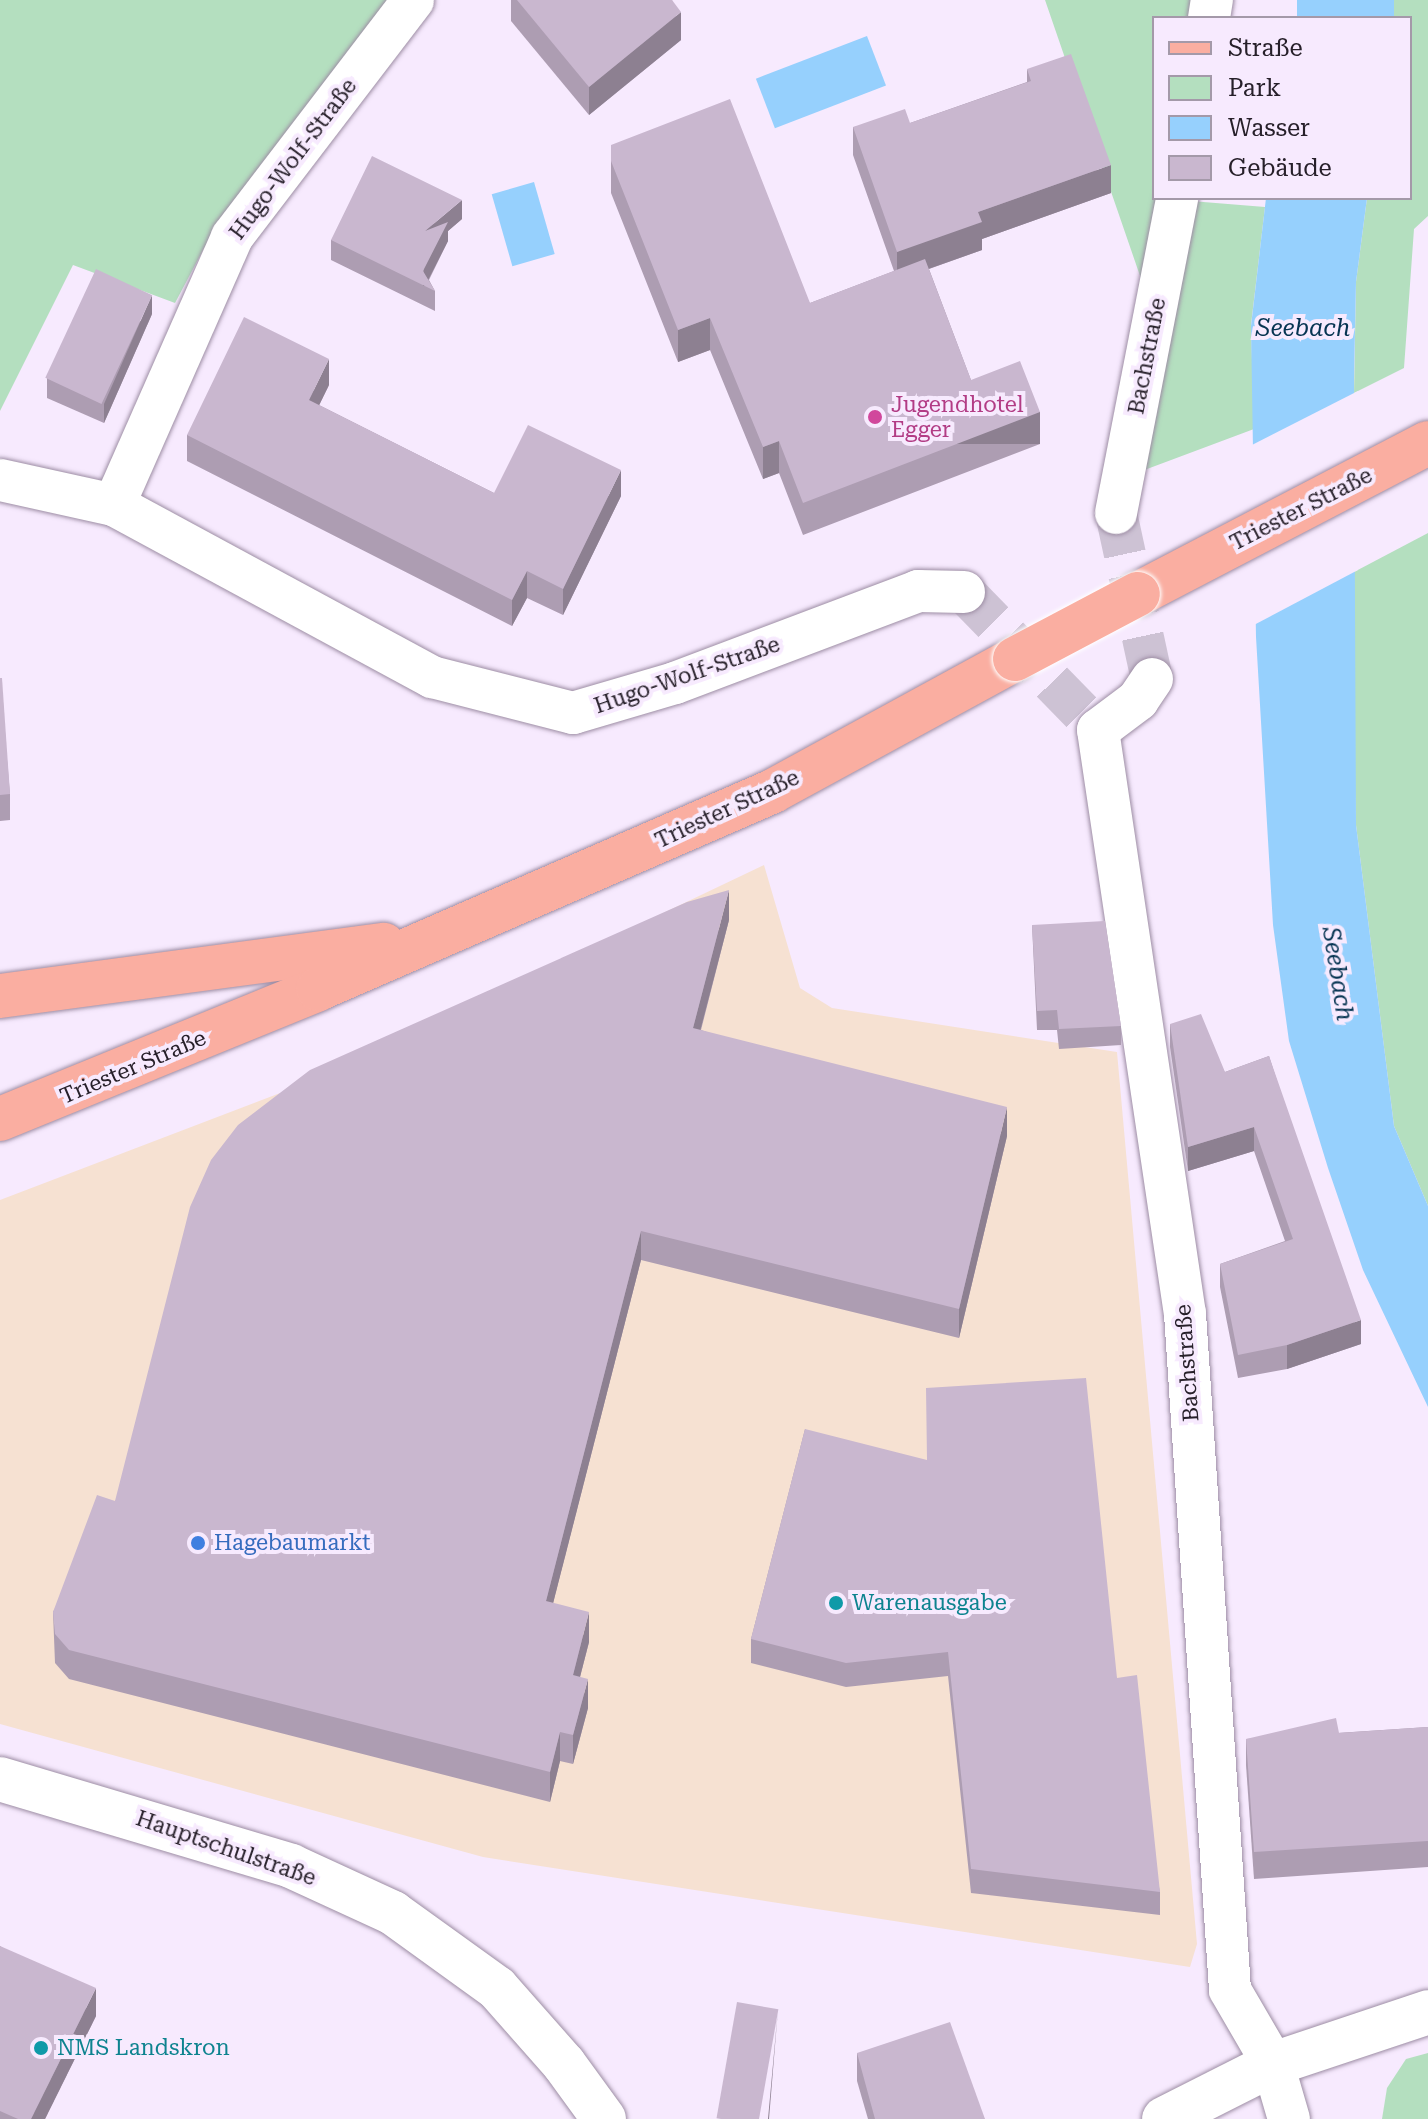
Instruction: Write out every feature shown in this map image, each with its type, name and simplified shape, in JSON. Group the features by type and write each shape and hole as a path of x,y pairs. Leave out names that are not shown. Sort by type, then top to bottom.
{"main road":[{"name":"Triester Straße","path":"0,1119 438,937 773,791 1428,443"},
{"path":"0,996 438,937"},
{"name":"Hauptschulstraße","path":"0,1779 291,1866 393,1913 497,1988 564,2064 604,2119"},
{"path":"1164,2119 1273,2064 1428,2012"}],"street":[{"name":"Hugo-Wolf-Straße","path":"114,505 232,237 413,0"},
{"name":"Bachstraße","path":"1116,513 1177,200"},
{"name":"Hugo-Wolf-Straße","path":"0,480 114,505 432,677 573,713 675,683 918,591 964,592"},
{"name":"Bachstraße","path":"1152,679 1138,700 1090,722 1185,1314 1230,1990 1273,2064 1289,2119"}],"shaded area":[{"path":"764,865 800,988 832,1008 1117,1052 1197,1944 1190,1967 483,1857 0,1724 0,1200 309,1082"}],"green space":[{"path":"0,0 398,0 218,222 175,303 73,265 0,411"},
{"path":"1045,0 1200,0 1197,16 1152,16 1152,200 1265,207 1251,325 1254,429 1123,478 1149,302"},
{"path":"1394,0 1428,0 1428,216 1414,229 1404,368 1354,393 1356,282 1367,200 1412,200 1412,16 1391,16"},
{"path":"1428,533 1428,1206 1394,1126 1356,825 1353,724 1354,572"},
{"path":"1428,2053 1428,2119 1382,2119 1387,2088 1406,2059"}],"water":[{"path":"1297,0 1394,0 1394,16 1297,16"},
{"path":"867,36 886,85 775,128 756,79"},
{"path":"534,182 555,254 512,266 492,194"},
{"name":"Seebach","path":"1266,200 1367,200 1356,282 1354,379 1356,825 1394,1126 1428,1206 1428,1407 1363,1270 1289,1041 1273,925 1256,637 1251,326"}],"pier":[{"path":"1358,391 1358,570 1252,626 1250,446"}],"building":[{"path":"517,0 672,0 681,12 589,87"},
{"path":"1071,54 1111,165 978,212 982,222 897,252 853,127 905,109 910,123 1031,81 1027,69"},
{"path":"730,99 810,303 925,259 971,380 1020,361 1040,412 803,503 779,441 763,447 710,318 678,330 611,161 611,145"},
{"path":"372,156 462,200 425,231 448,222 423,271 435,291 331,240"},
{"path":"96,269 152,295 101,404 45,378"},
{"path":"244,317 329,359 309,400 494,493 528,425 621,470 563,589 527,571 512,600 187,435"},
{"path":"0,678 10,794 0,795"},
{"path":"729,890 693,1028 1007,1107 959,1309 641,1231 546,1601 589,1612 573,1675 588,1679 573,1735 560,1732 550,1772 69,1650 55,1634 53,1612 97,1495 115,1501 190,1207 211,1160 238,1125 310,1070 687,902"},
{"path":"1105,921 1121,1026 1059,1029 1057,1010 1037,1011 1032,925"},
{"path":"1201,1014 1225,1072 1269,1056 1361,1320 1287,1345 1238,1355 1220,1264 1293,1239 1254,1127 1188,1147 1170,1024"},
{"path":"1086,1378 1117,1678 1137,1675 1160,1892 971,1869 948,1652 846,1663 751,1639 805,1429 927,1460 926,1388"},
{"path":"1336,1718 1339,1733 1428,1727 1428,1841 1254,1852 1246,1739"},
{"name":"NMS Landskron","path":"0,1946 96,1988 31,2119 18,2119 0,2111"},
{"path":"737,2002 778,2009 759,2119 717,2118"},
{"path":"950,2022 985,2119 875,2119 857,2053"}],"tunnel":[{"path":"1116,513 1152,679"},
{"path":"964,592 1083,714"}],"place":[{"name":"Jugendhotel Egger","path":"875,417"},
{"name":"Hagebaumarkt","path":"198,1543"},
{"name":"Warenausgabe","path":"836,1603"},
{"name":"NMS Landskron","path":"41,2048"}]}
